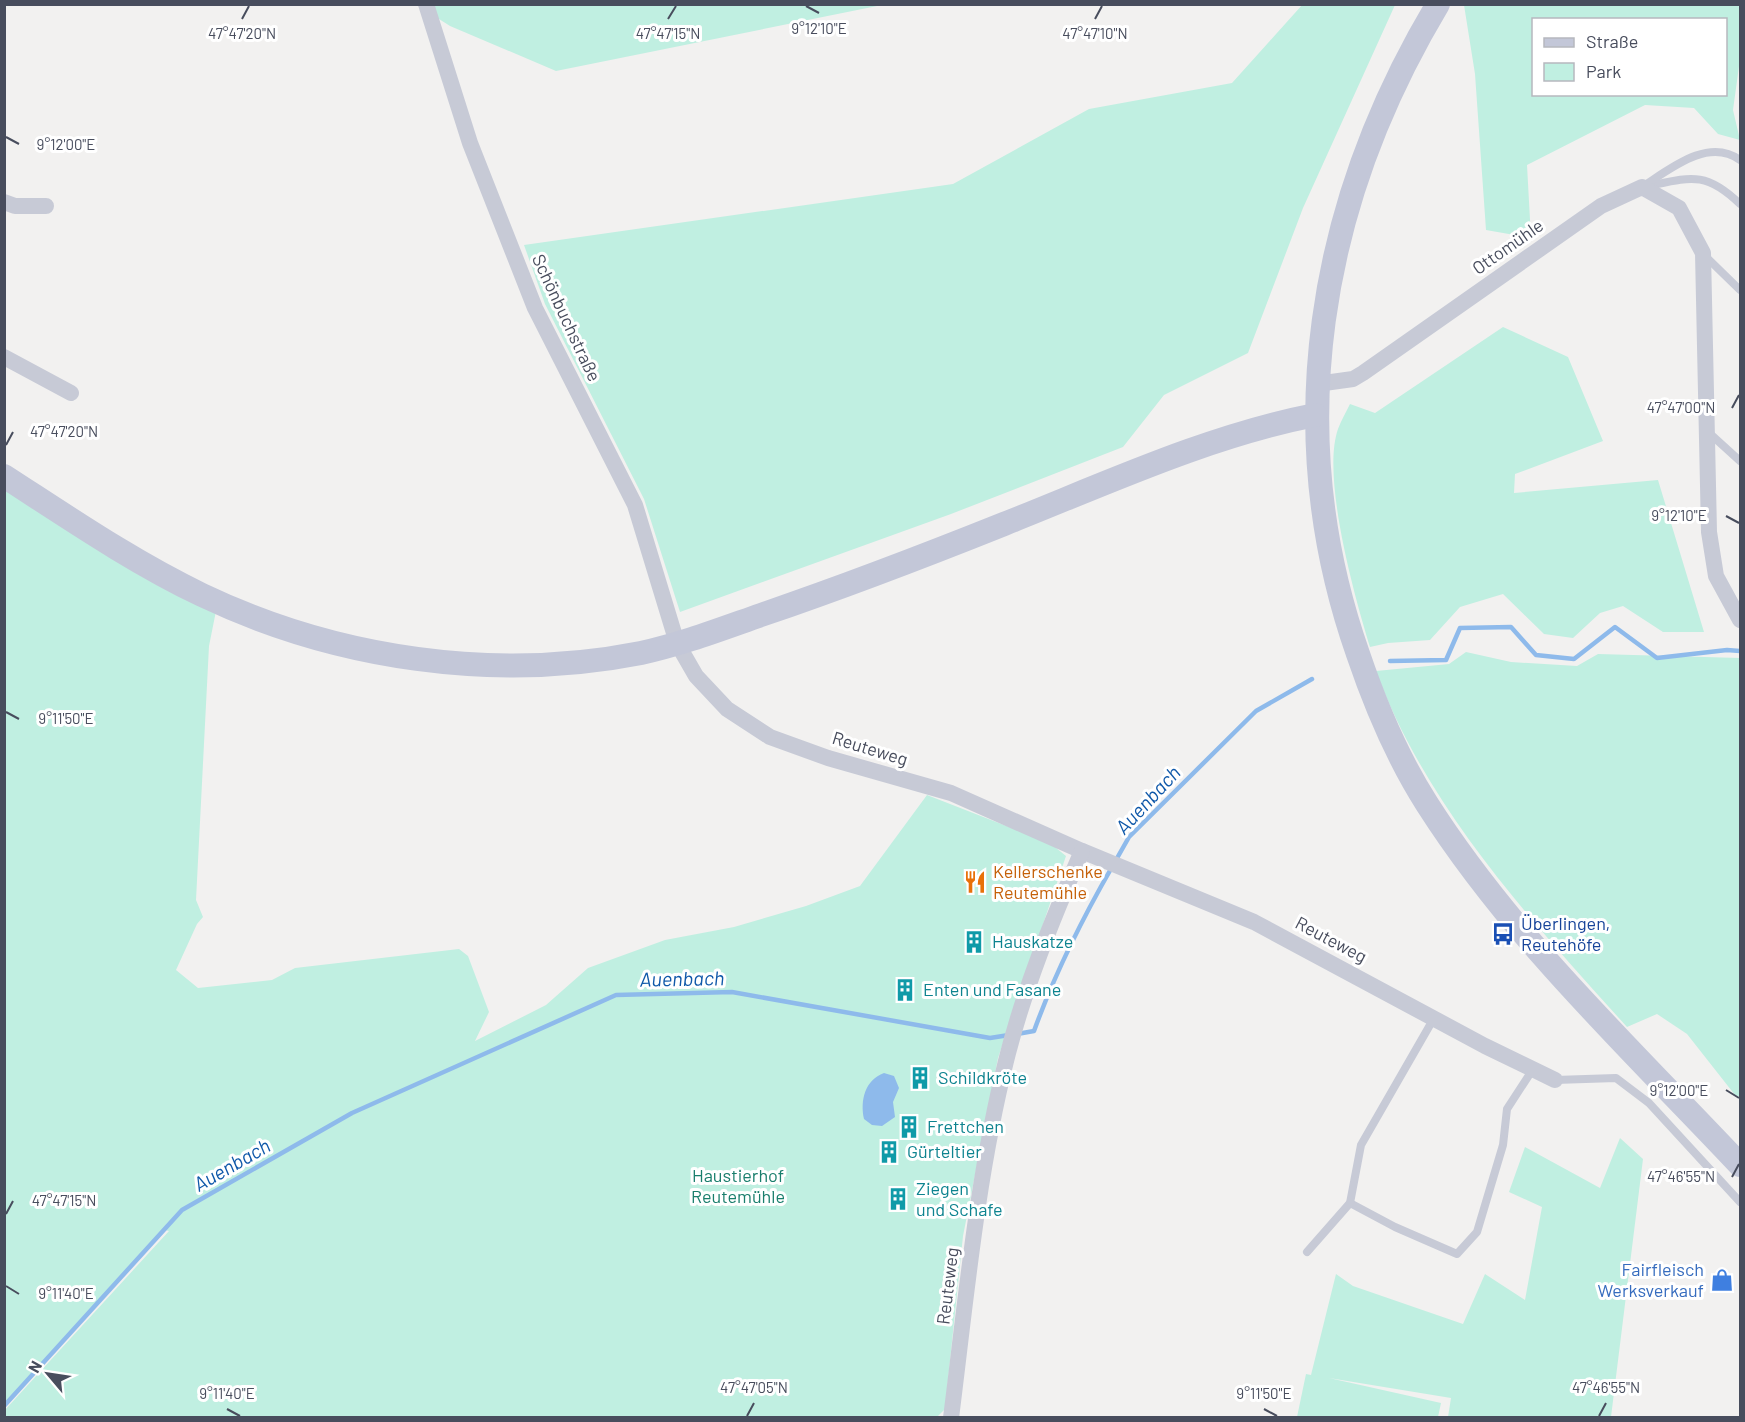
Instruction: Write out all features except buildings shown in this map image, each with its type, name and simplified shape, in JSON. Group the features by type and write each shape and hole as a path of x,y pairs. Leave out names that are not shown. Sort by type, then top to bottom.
{"street":[{"name":"Schönbuchstraße","path":"426,4 470,143 535,308 635,505 677,644"},
{"path":"1438,4 1385,105 1354,184 1326,293 1315,415 1319,490 1327,544 1340,604 1392,743 1428,804 1505,910 1551,964 1740,1165"},
{"path":"1642,187 1679,208 1703,254 1710,532 1716,576 1740,620"},
{"name":"Ottomühle","path":"1317,384 1353,379 1363,373 1601,206 1642,187"},
{"path":"4,202 15,206 46,206"},
{"path":"4,357 71,393"},
{"path":"4,476 118,550 184,586 265,622 324,641 410,658 501,665 612,657 677,644 818,596 1225,440 1315,415"},
{"name":"Reuteweg","path":"677,644 696,676 727,709 770,737 828,758 951,793 1124,869 1254,922 1555,1080"},
{"name":"Reuteweg","path":"951,1418 974,1236 1006,1062 1017,1019 1044,939 1082,851"}],"lane":[{"path":"1642,187 1691,155 1730,153 1740,160"},
{"path":"1642,187 1688,177 1722,186 1740,204"},
{"path":"1703,254 1740,290"},
{"path":"1707,430 1740,461"},
{"path":"1307,1252 1350,1203 1361,1145 1434,1018"},
{"path":"1350,1203 1395,1227 1457,1254 1477,1232 1503,1145 1507,1109 1533,1069"},
{"path":"1555,1080 1616,1078 1649,1103 1740,1202"}],"green space":[{"path":"1303,4 1395,5 1303,208 1248,353 1164,395 1123,447 951,514 680,612 644,499 545,304 524,245 953,184 1089,109 1232,83"},
{"path":"417,5 882,5 556,71 450,26"},
{"path":"1464,5 1740,5 1740,59 1733,110 1740,140 1718,134 1694,108 1645,105 1527,165 1531,238 1486,230 1475,74"},
{"path":"1503,327 1568,357 1603,441 1515,474 1514,493 1658,480 1704,632 1663,632 1623,606 1600,613 1573,638 1544,634 1503,594 1460,607 1430,640 1388,643 1370,647 1356,599 1337,506 1334,450 1339,426 1350,404 1375,413"},
{"name":"Haustierhof Reutemühle","path":"5,487 216,611 209,646 196,900 203,917 197,924 176,970 198,988 272,980 295,968 459,949 468,956 489,1012 475,1041 546,1005 588,968 665,940 734,927 806,906 860,886 927,795 1050,843 1066,856 998,1058 963,1236 945,1409 937,1417 5,1418 4,1411 169,1231 164,1230 5,1406"},
{"path":"1466,652 1511,662 1577,666 1598,654 1740,658 1740,1097 1735,1095 1687,1034 1657,1014 1627,1027 1519,904 1485,861 1452,816 1423,769 1397,721 1376,671 1449,664"},
{"path":"1620,1138 1643,1159 1611,1417 1448,1417 1451,1398 1329,1378 1441,1403 1438,1417 1297,1417 1306,1374 1311,1375 1336,1274 1353,1286 1463,1324 1485,1274 1525,1300 1542,1207 1509,1192 1525,1147 1600,1188"}],"water":[{"path":"884,1073 894,1076 899,1088 893,1102 895,1117 882,1126 872,1125 864,1119 865,1092 872,1080"}],"waterway":[{"name":"Auenbach","path":"1390,661 1446,660 1460,628 1511,627 1536,655 1574,659 1615,627 1657,658 1727,650 1740,651"},
{"name":"Auenbach","path":"1116,860 1129,837 1256,711 1312,679"},
{"name":"Auenbach","path":"1017,1034 1034,1031 1069,948 1112,867"},
{"name":"Auenbach","path":"4,1406 182,1210 352,1113 616,995 732,992 990,1038 1009,1035"}],"place":[{"name":"Kellerschenke Reutemühle","path":"975,882"},
{"name":"Überlingen, Reutehöfe","path":"1503,934"},
{"name":"Hauskatze","path":"974,942"},
{"name":"Enten und Fasane","path":"905,990"},
{"name":"Schildkröte","path":"920,1078"},
{"name":"Frettchen","path":"909,1127"},
{"name":"Gürteltier","path":"889,1152"},
{"name":"Ziegen und Schafe","path":"898,1199"},
{"name":"Fairfleisch Werksverkauf","path":"1722,1280"}]}
